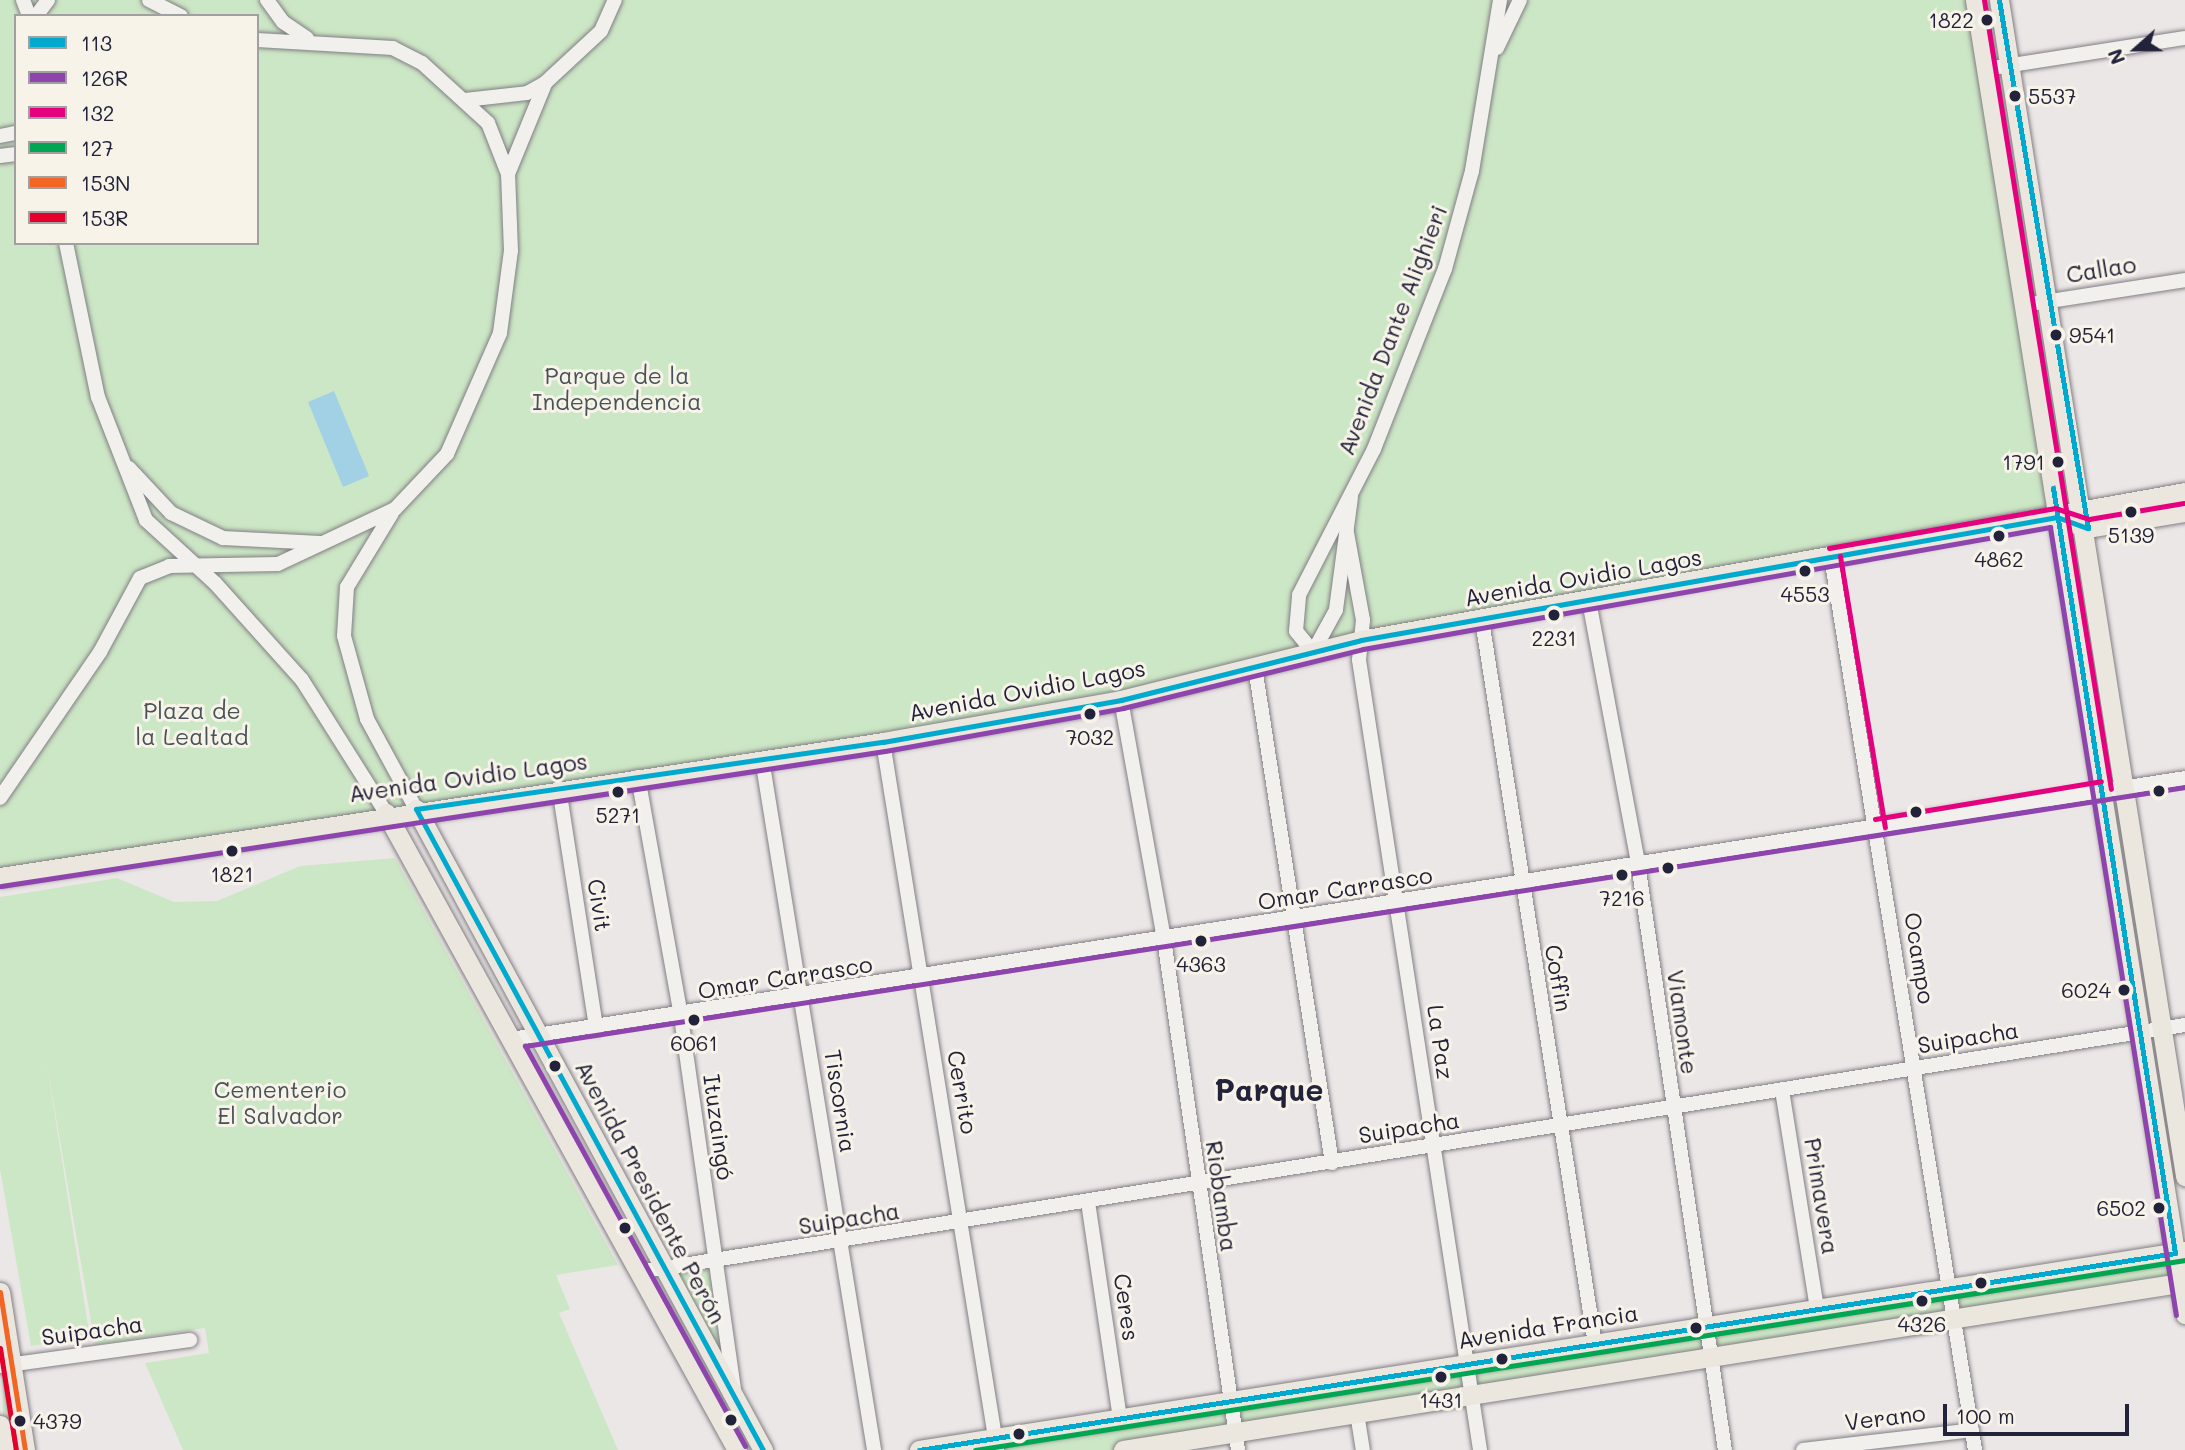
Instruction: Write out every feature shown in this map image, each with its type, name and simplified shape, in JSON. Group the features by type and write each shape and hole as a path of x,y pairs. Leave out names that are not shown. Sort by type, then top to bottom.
{"main road":[{"path":"1975,0 2139,1032 2180,1252 2185,1314"},
{"path":"1999,0 2086,519 2185,1176"},
{"name":"Avenida Ovidio Lagos","path":"2086,519 2185,492"},
{"name":"Avenida Ovidio Lagos","path":"0,877 386,813 883,742 1121,700 1361,640 2057,517 2086,519 2185,512"},
{"name":"Avenida Presidente Perón","path":"416,809 763,1450"},
{"name":"Avenida Presidente Perón","path":"386,813 737,1450"},
{"name":"Avenida Francia","path":"919,1450 996,1444 1120,1418 2180,1252"},
{"path":"1124,1450 1237,1441 1357,1413 2183,1282"},
{"path":"0,1292 6,1365 25,1450"},
{"path":"0,1425 4,1450"}],"street":[{"path":"149,0 177,14"},
{"path":"267,0 283,22 307,38"},
{"path":"465,100 527,93 545,83 601,31 615,0"},
{"name":"Avenida Dante Alighieri","path":"1351,497 1345,522 1336,610 1312,652 1296,631 1294,613 1351,497 1461,220 1494,52 1500,0"},
{"name":"Avenida Dante Alighieri","path":"1494,52 1520,0"},
{"path":"259,40 307,38 393,48 422,62 488,123 508,174 511,251 500,333 447,454 395,509 347,587 344,636 367,719 416,809"},
{"path":"1986,69 2185,38"},
{"path":"508,174 545,83"},
{"path":"66,245 85,349 115,446 146,520 162,541 197,564 302,680 386,813"},
{"name":"Callao","path":"2024,305 2185,280"},
{"path":"115,446 150,497 194,526 260,544 332,542"},
{"path":"0,798 100,652 140,578 153,569 197,564 261,567 332,542 395,509"},
{"name":"Avenida Dante Alighieri","path":"1345,522 1361,640"},
{"name":"Ocampo","path":"1831,557 1975,1450"},
{"name":"Viamonte","path":"1589,601 1638,864 1725,1450"},
{"name":"Coffin","path":"1482,620 1520,883 1595,1344"},
{"name":"La Paz","path":"1361,640 1432,1147 1480,1450"},
{"path":"1255,667 1332,1163"},
{"name":"Riobamba","path":"1121,700 1164,939 1197,1185 1237,1441"},
{"name":"Cerrito","path":"883,742 996,1444"},
{"name":"Tiscornia","path":"762,760 803,998 874,1450"},
{"name":"Ituzaingó","path":"638,777 681,1017 736,1401"},
{"name":"Omar Carrasco","path":"511,1039 803,998 2185,778"},
{"name":"Civit","path":"559,788 596,1028"},
{"name":"Suipacha","path":"639,1272 840,1243 2185,1024"},
{"name":"Primavera","path":"1782,1090 1817,1309"},
{"name":"Ceres","path":"1088,1202 1120,1418"},
{"name":"Suipacha","path":"6,1365 191,1340"},
{"path":"1357,1413 1363,1450"},
{"name":"Verano","path":"1803,1450 1972,1430"}],"green space":[{"name":"Parque de la Independencia","path":"0,0 1975,0 2057,517 1589,601 1121,700 0,877"},
{"name":"Cementerio El Salvador","path":"395,858 618,1265 556,1275 570,1309 559,1313 618,1450 183,1450 145,1363 209,1353 205,1328 95,1345 46,1059 90,1338 31,1346 0,1169 0,897 117,878 174,902 217,901 300,866"},
{"path":"2185,1251 2185,1282 1123,1450 919,1450"},
{"path":"710,1270 723,1353 720,1353 677,1278 678,1272"},
{"path":"0,1292 25,1450 4,1450"}],"water":[{"path":"334,391 369,476 343,487 308,402"}],"transit line":[{"name":"132","path":"1984,0 2111,789"},
{"name":"113","path":"763,1450 416,809 883,742 1121,700 1361,640 2057,517 2088,528 1999,0"},
{"name":"113","path":"919,1450 2175,1253 2053,488"},
{"name":"132","path":"1829,548 2055,508 2089,519 2184,503"},
{"name":"126R","path":"1,886 885,751 1123,708 1363,649 2050,527 2176,1315"},
{"name":"132","path":"1840,556 1885,827"},
{"name":"132","path":"1875,819 2101,781"},
{"name":"126R","path":"745,1446 525,1046 2185,787"},
{"name":"127","path":"975,1450 2185,1260"},
{"name":"153N","path":"0,1292 25,1450"},
{"name":"153R","path":"0,1348 16,1450"}],"place":[{"name":"1822","path":"1987,20"},
{"name":"5537","path":"2015,96"},
{"name":"9541","path":"2056,335"},
{"name":"1791","path":"2058,462"},
{"name":"5139","path":"2131,512"},
{"name":"4862","path":"1999,536"},
{"name":"4553","path":"1805,571"},
{"name":"2231","path":"1554,615"},
{"name":"7032","path":"1090,714"},
{"name":"5271","path":"618,792"},
{"name":"1821","path":"232,851"},
{"name":"7216","path":"1622,875"},
{"name":"4363","path":"1201,941"},
{"name":"6024","path":"2124,990"},
{"name":"6061","path":"694,1020"},
{"name":"6502","path":"2159,1208"},
{"name":"4326","path":"1922,1301"},
{"name":"1431","path":"1441,1377"},
{"name":"4379","path":"20,1421"}],"district":[{"name":"Parque","path":"1269,1089"}],"park label":[{"name":"Plaza de la Lealtad","path":"192,723"}]}
